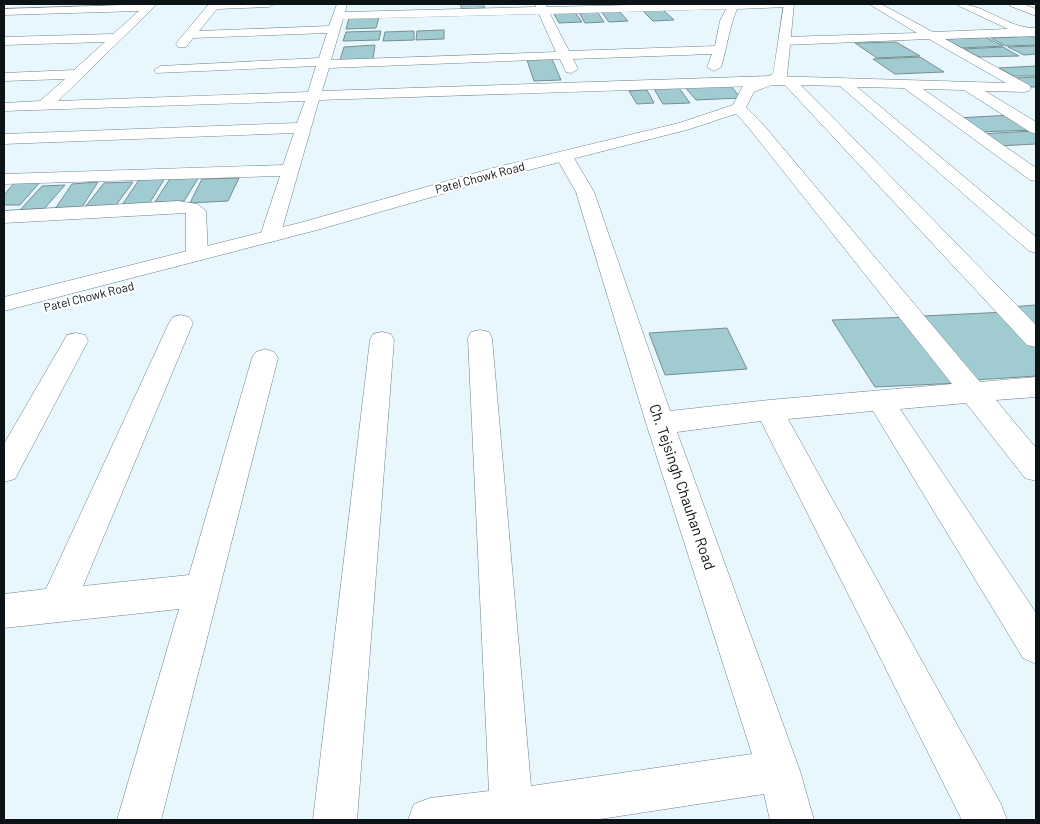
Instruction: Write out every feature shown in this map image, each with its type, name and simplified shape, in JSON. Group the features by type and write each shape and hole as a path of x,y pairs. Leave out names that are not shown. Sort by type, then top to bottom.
{"street":[{"path":"4,19 28,4"},
{"path":"196,50 176,51 214,5 269,4"},
{"path":"707,82 720,50 722,21 734,4"},
{"path":"190,35 334,29 542,7 788,4 779,80"},
{"path":"874,4 1030,92"},
{"path":"963,4 1032,35"},
{"path":"1014,4 1036,13"},
{"path":"4,12 150,6"},
{"path":"45,105 150,6"},
{"path":"542,7 580,86"},
{"path":"202,20 221,19"},
{"path":"115,22 134,21"},
{"path":"270,236 334,29"},
{"path":"784,41 1032,35"},
{"path":"4,42 116,38"},
{"path":"161,70 720,50"},
{"path":"81,54 100,54"},
{"path":"135,102 172,58"},
{"path":"4,77 78,74"},
{"path":"536,164 684,126 739,108 748,89 779,80"},
{"path":"779,80 1036,339"},
{"path":"4,107 779,80 967,86 1030,92"},
{"path":"843,82 1036,247"},
{"path":"907,84 1036,176"},
{"path":"967,86 1036,129"},
{"path":"739,108 755,125 1036,469"},
{"path":"4,140 303,128"},
{"name":"Ch. Tejsingh Chauhan Road","path":"565,157 585,192 660,423 779,771 792,820"},
{"name":"Patel Chowk Road","path":"4,304 270,236 499,172 536,164"},
{"name":"Patel Chowk Road","path":"4,318 265,255 510,182 536,164"},
{"path":"4,178 290,170"},
{"path":"4,217 190,208 196,211 198,220 197,255"},
{"path":"57,605 181,323"},
{"path":"480,338 512,815"},
{"path":"335,820 382,340"},
{"path":"4,470 76,341"},
{"path":"138,820 266,358"},
{"path":"660,423 769,410 1036,387"},
{"path":"880,400 1036,645"},
{"path":"769,410 985,820"},
{"path":"4,611 203,590"},
{"path":"430,820 512,815 779,771"}],"building":[{"path":"460,4 483,4 485,8 462,9"},
{"path":"662,9 674,20 653,21 642,10"},
{"path":"596,10 604,22 585,23 578,11"},
{"path":"600,10 618,10 628,21 609,22"},
{"path":"574,11 582,22 559,23 553,12"},
{"path":"379,17 376,28 346,29 349,18"},
{"path":"444,30 444,39 416,40 417,31"},
{"path":"381,31 379,40 343,41 346,32"},
{"path":"414,31 414,40 383,41 385,32"},
{"path":"1030,36 1036,39 1036,45 1006,46 991,38"},
{"path":"985,37 1003,46 962,48 945,39"},
{"path":"896,42 920,56 877,58 855,43"},
{"path":"375,45 373,59 340,60 344,47"},
{"path":"1036,46 1036,54 1024,55 1008,47"},
{"path":"1003,47 1019,56 979,57 964,49"},
{"path":"920,57 944,72 895,74 873,59"},
{"path":"552,59 561,80 534,81 527,60"},
{"path":"1036,66 1036,76 1014,76 999,68"},
{"path":"1036,77 1036,87 1031,87 1015,78"},
{"path":"729,84 741,98 696,100 685,87"},
{"path":"679,88 690,103 663,104 654,89"},
{"path":"647,90 654,103 637,104 629,91"},
{"path":"1012,115 1034,130 978,132 957,118"},
{"path":"1036,132 1036,144 998,146 980,134"},
{"path":"171,177 199,177 184,201 155,202"},
{"path":"165,178 149,204 122,205 139,180"},
{"path":"239,178 228,201 190,203 202,179"},
{"path":"41,181 20,205 4,205 4,195 15,182"},
{"path":"98,182 82,207 55,209 72,184"},
{"path":"133,182 116,205 85,207 104,183"},
{"path":"65,185 44,209 20,210 42,186"},
{"path":"1036,305 1036,333 1010,307"},
{"path":"1007,312 1036,342 1036,376 975,380 923,316"},
{"path":"909,317 960,383 875,387 832,320"},
{"path":"727,328 747,369 665,375 649,333"}]}
